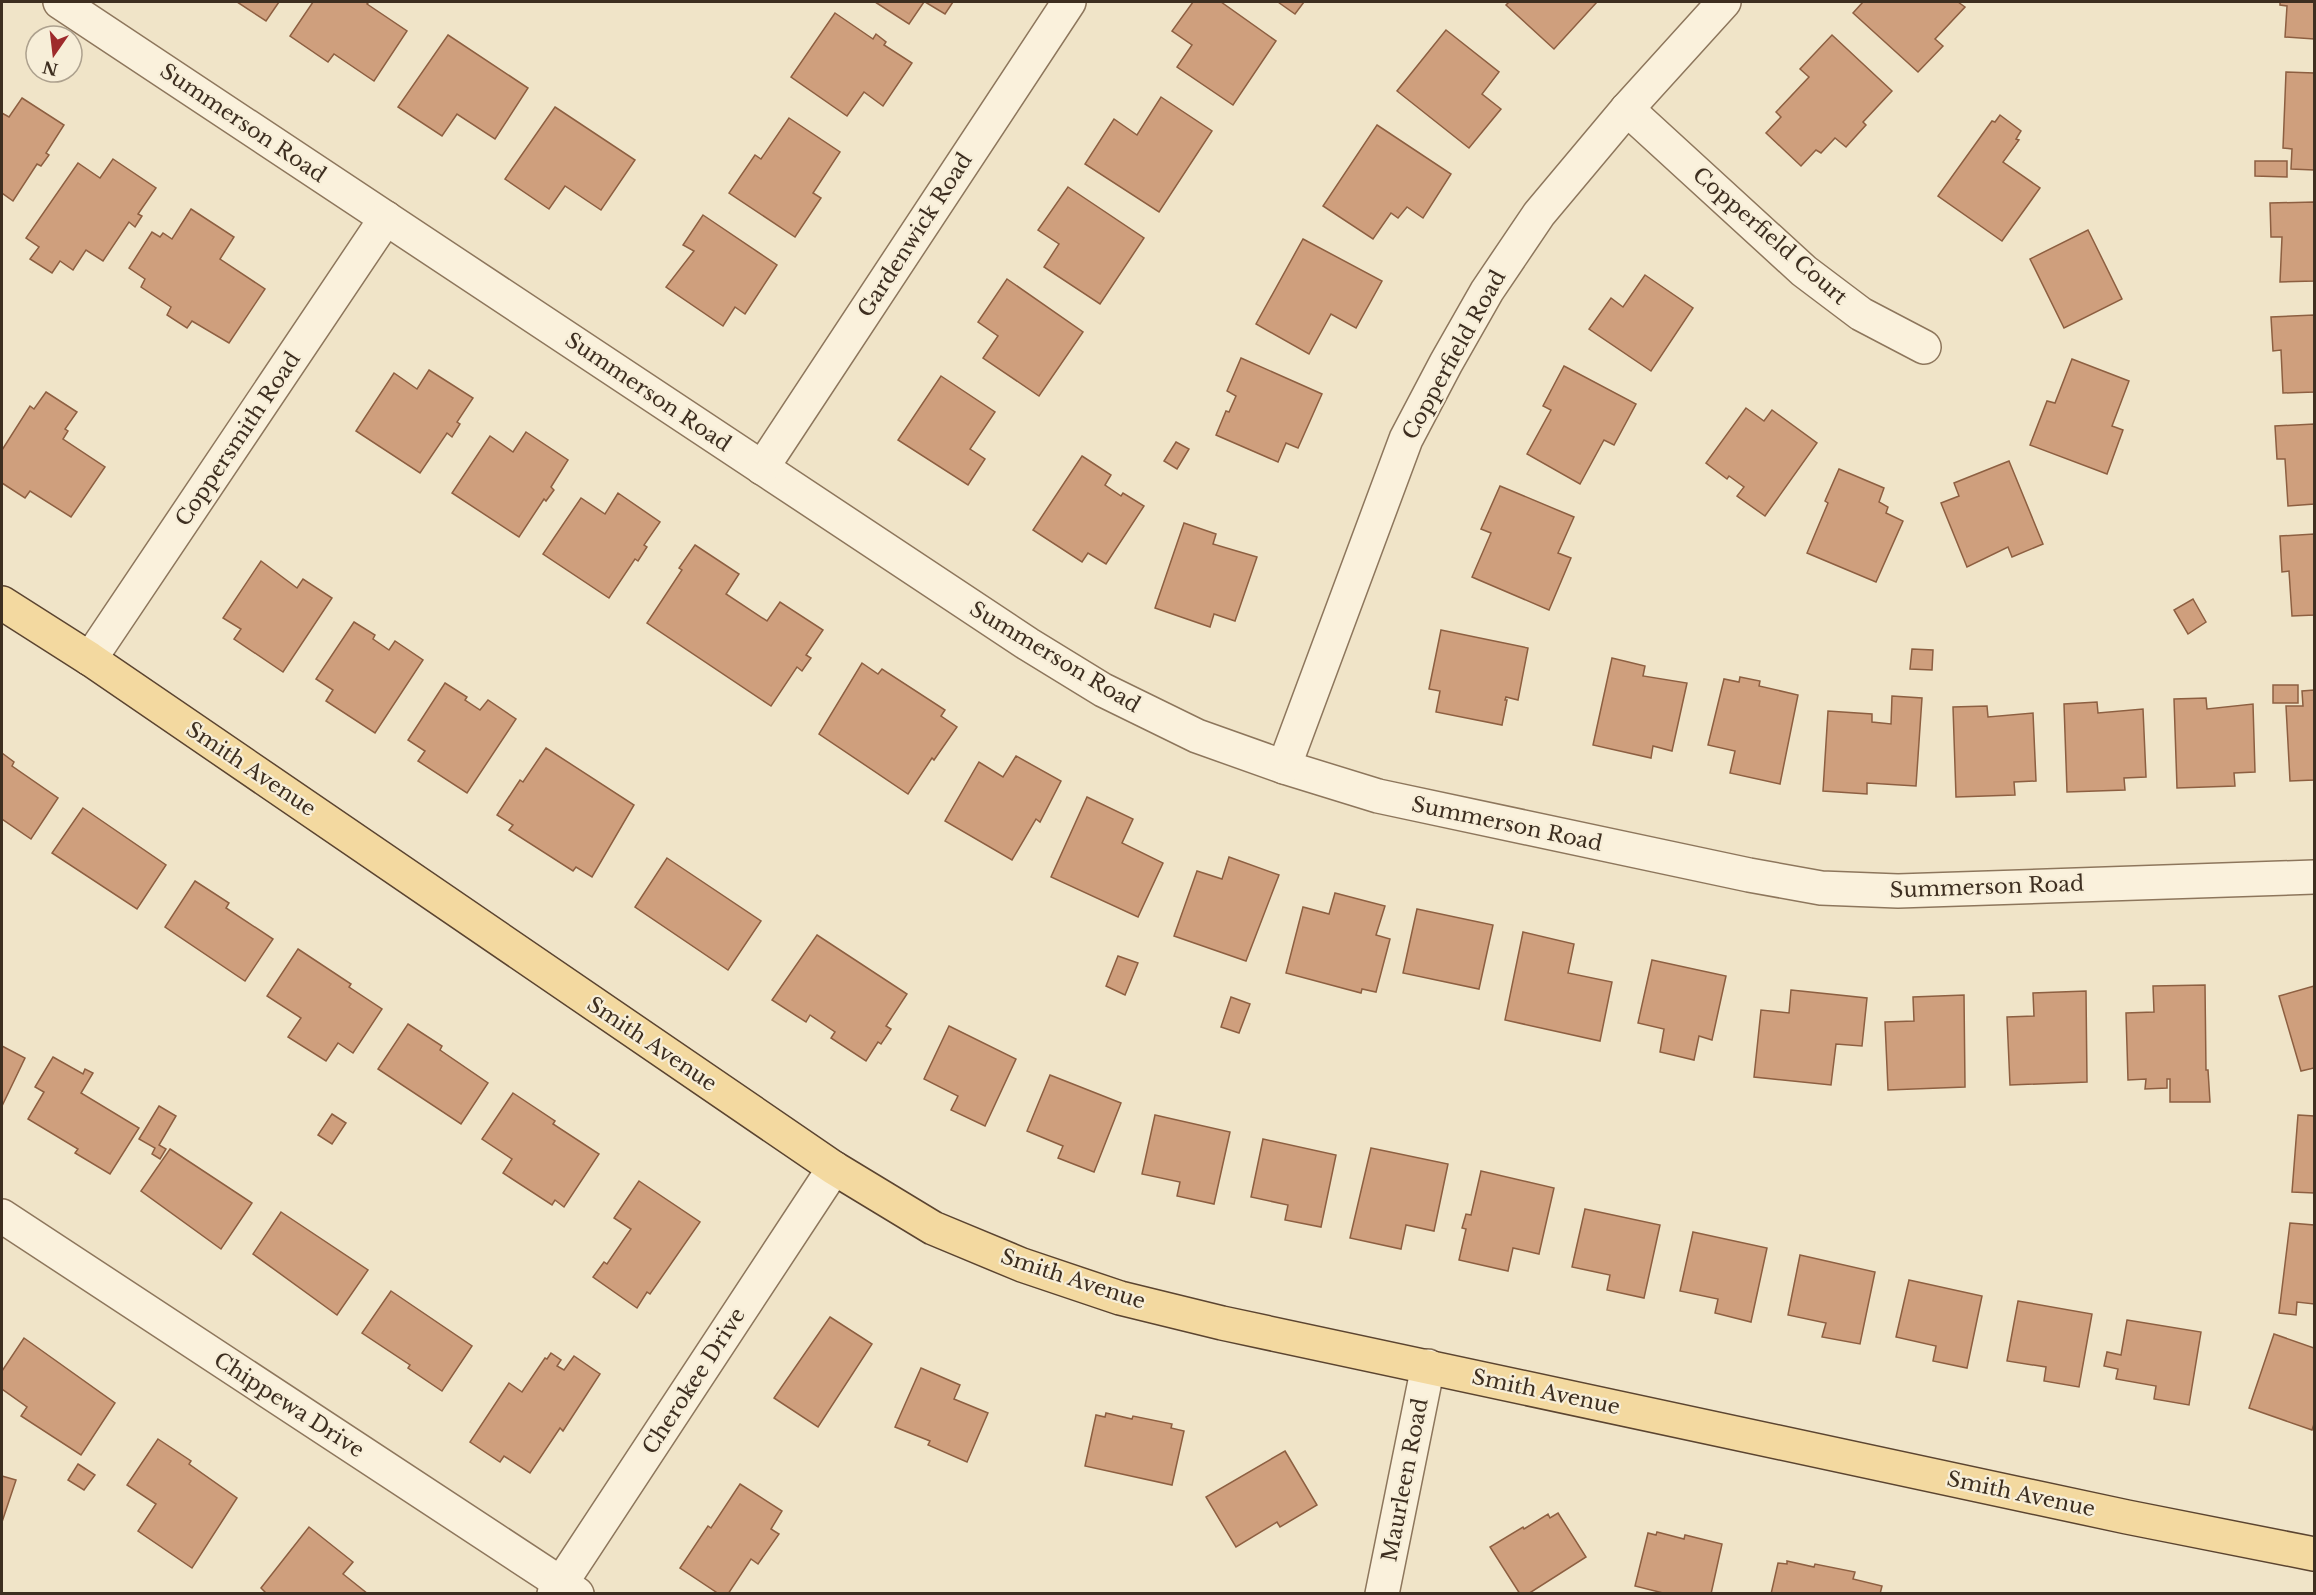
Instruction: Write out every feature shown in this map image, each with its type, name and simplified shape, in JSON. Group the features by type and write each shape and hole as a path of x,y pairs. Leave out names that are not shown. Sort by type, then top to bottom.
{"main road":[{"name":"Smith Avenue","path":"2,603 90,659 834,1168 933,1228 1022,1265 1131,1301 1222,1323 2127,1517 2314,1554"}],"street":[{"name":"Summerson Road","path":"60,2 1018,638 1102,690 1197,736 1284,767 1378,796 1738,873 1821,888 1898,891 2314,877"},
{"name":"Gardenwick Road","path":"762,468 1069,2"},
{"name":"Copperfield Road","path":"1284,767 1406,439 1487,291 1532,224 1627,109 1724,2"},
{"name":"Copperfield Court","path":"1627,109 1804,271 1861,314 1924,347"},
{"name":"Coppersmith Road","path":"90,659 386,218"},
{"name":"Cherokee Drive","path":"564,1590 834,1168"},
{"name":"Chippewa Drive","path":"2,1216 564,1590"},
{"name":"Maurleen Road","path":"1382,1593 1428,1366"}],"building":[{"path":"237,2 279,2 266,21"},
{"path":"313,2 369,2 367,4 407,31 374,81 334,54 328,62 290,36"},
{"path":"875,2 924,2 909,24"},
{"path":"925,2 953,2 945,14"},
{"path":"1193,2 1221,2 1276,41 1233,105 1177,67 1192,45 1172,31"},
{"path":"1278,2 1304,2 1295,14"},
{"path":"1509,2 1597,2 1554,49 1506,5"},
{"path":"1863,2 1958,2 1965,7 1935,39 1943,46 1918,72 1853,13"},
{"path":"2280,2 2314,2 2314,39 2285,37 2287,6 2280,5"},
{"path":"835,13 873,39 876,34 886,42 884,45 912,63 883,106 864,92 847,116 791,77"},
{"path":"1446,30 1499,72 1482,94 1501,109 1469,148 1397,91"},
{"path":"448,35 528,88 495,139 457,114 442,136 398,107"},
{"path":"1832,35 1892,91 1863,122 1866,125 1846,147 1835,138 1821,153 1816,150 1801,166 1766,133 1781,117 1776,112 1809,77 1800,69"},
{"path":"2286,72 2314,73 2314,170 2291,169 2292,149 2283,148"},
{"path":"1161,97 1212,131 1159,212 1085,164 1114,119 1137,135"},
{"path":"22,98 64,125 46,153 49,155 41,166 37,164 13,201 2,193 2,113 9,117"},
{"path":"555,107 635,160 601,210 565,186 549,209 505,179"},
{"path":"2000,115 2021,131 2016,139 2019,140 2003,162 2040,188 2002,241 1938,196 1992,121 1995,122"},
{"path":"789,118 840,152 813,193 821,198 795,237 729,193 755,155 761,159"},
{"path":"1377,125 1451,174 1423,218 1407,207 1398,218 1391,213 1373,239 1323,206"},
{"path":"113,159 156,188 138,214 142,216 135,227 129,222 103,261 86,250 73,270 60,261 52,273 30,259 39,247 26,238 78,163 100,178"},
{"path":"2255,161 2287,161 2287,177 2255,176"},
{"path":"1068,187 1144,238 1100,304 1044,267 1059,244 1038,230"},
{"path":"2314,202 2314,281 2280,282 2282,237 2271,237 2270,203"},
{"path":"191,209 234,237 220,259 265,289 229,343 192,321 187,328 167,315 171,307 141,287 145,279 129,268 152,232 160,237 163,233 172,239"},
{"path":"703,215 777,265 745,314 735,307 723,326 666,287 694,251 683,245"},
{"path":"2088,230 2122,299 2064,328 2030,259"},
{"path":"1303,239 1382,281 1356,328 1331,314 1309,354 1256,324"},
{"path":"1645,275 1693,308 1651,371 1589,329 1611,298 1623,307"},
{"path":"1007,279 1083,332 1039,396 983,358 998,336 978,322"},
{"path":"2314,315 2314,392 2283,393 2281,350 2273,351 2271,317"},
{"path":"1241,358 1322,394 1298,448 1286,443 1278,462 1216,435 1226,411 1229,412 1236,396 1227,391"},
{"path":"2072,359 2129,381 2112,426 2123,430 2107,474 2030,445 2047,401 2055,403"},
{"path":"1564,366 1636,404 1614,445 1604,440 1580,484 1527,454 1551,410 1543,406"},
{"path":"429,370 473,398 457,422 460,424 452,437 447,433 420,473 356,431 394,373 417,389"},
{"path":"941,376 995,412 970,449 985,459 968,485 898,440"},
{"path":"46,392 77,412 65,429 68,431 63,439 105,467 71,517 30,491 25,498 2,483 2,450 30,406 34,409"},
{"path":"1746,408 1764,421 1772,410 1817,443 1765,516 1737,496 1744,487 1729,476 1727,479 1706,463"},
{"path":"2314,424 2314,504 2288,506 2285,459 2277,459 2275,426"},
{"path":"526,432 568,460 551,487 554,490 546,501 544,499 519,537 452,493 490,436 513,452"},
{"path":"1176,442 1189,449 1177,469 1164,461"},
{"path":"1082,456 1111,475 1105,485 1121,496 1123,493 1144,506 1106,564 1088,553 1082,562 1033,530"},
{"path":"2009,461 2043,544 2012,557 2008,547 1967,567 1941,503 1959,496 1954,483"},
{"path":"1839,469 1884,488 1879,502 1888,507 1886,513 1903,521 1876,582 1807,553 1828,503 1825,501"},
{"path":"1500,486 1574,517 1558,553 1571,558 1549,610 1472,577 1491,533 1481,529"},
{"path":"618,493 660,522 644,545 647,547 638,561 635,559 609,598 543,554 581,498 605,514"},
{"path":"1184,523 1216,534 1213,544 1257,557 1235,621 1214,614 1210,627 1155,608"},
{"path":"2314,534 2314,615 2292,616 2289,571 2282,572 2280,536"},
{"path":"695,545 739,574 726,594 767,621 780,602 823,630 806,655 811,658 802,671 797,667 771,706 647,623 682,570 679,568"},
{"path":"261,561 297,588 303,579 332,598 283,672 234,639 241,629 223,618"},
{"path":"2193,599 2206,622 2188,634 2174,610"},
{"path":"354,622 375,635 373,639 389,650 395,641 423,660 375,733 326,701 333,690 316,679"},
{"path":"1441,630 1528,648 1518,700 1506,697 1502,725 1436,712 1440,691 1429,689"},
{"path":"1912,649 1933,650 1932,670 1910,669"},
{"path":"1612,658 1645,666 1643,676 1687,683 1672,751 1653,746 1651,758 1593,745"},
{"path":"862,663 878,674 882,669 945,710 941,716 957,727 934,760 932,758 908,794 819,734"},
{"path":"1740,677 1760,681 1759,686 1798,695 1780,784 1730,773 1735,751 1708,745 1724,679 1739,682"},
{"path":"445,683 467,697 465,700 480,710 488,700 516,719 467,793 418,761 425,751 408,740"},
{"path":"2273,685 2298,685 2298,703 2273,703"},
{"path":"2314,690 2314,780 2290,781 2286,706 2303,706 2302,691"},
{"path":"1892,696 1922,698 1916,786 1867,783 1867,794 1823,791 1828,711 1872,714 1872,722 1891,724"},
{"path":"2206,698 2207,709 2253,704 2255,772 2234,773 2235,786 2177,788 2174,699"},
{"path":"2097,702 2098,713 2143,709 2146,777 2124,778 2125,790 2067,792 2064,704"},
{"path":"1987,706 1988,717 2033,713 2036,781 2014,782 2015,795 1956,797 1953,707"},
{"path":"546,748 634,805 592,877 576,867 573,871 509,830 513,825 497,815 520,780 523,782"},
{"path":"2,753 14,762 12,766 58,798 31,839 2,819"},
{"path":"1016,756 1061,781 1040,822 1036,819 1012,860 945,821 979,762 1003,777"},
{"path":"1087,797 1133,819 1122,843 1163,863 1138,917 1051,877"},
{"path":"83,808 166,865 137,909 52,853"},
{"path":"1229,857 1279,875 1246,961 1174,936 1197,871 1222,879"},
{"path":"667,858 761,921 728,970 635,907"},
{"path":"195,881 229,903 226,908 273,939 245,981 165,927"},
{"path":"1335,893 1385,906 1376,935 1390,939 1376,992 1362,989 1361,993 1286,973 1303,907 1329,914"},
{"path":"1417,909 1493,925 1479,989 1403,973"},
{"path":"1523,932 1574,944 1568,973 1612,982 1600,1041 1505,1020"},
{"path":"817,935 907,994 886,1026 891,1029 881,1044 878,1042 866,1061 831,1038 835,1032 810,1015 806,1022 772,1000"},
{"path":"298,949 351,984 349,987 382,1009 353,1053 338,1043 326,1061 288,1037 301,1018 267,996"},
{"path":"1118,956 1138,963 1125,995 1106,986"},
{"path":"1652,960 1726,976 1712,1040 1699,1036 1694,1060 1660,1052 1664,1029 1638,1023"},
{"path":"2205,985 2206,1070 2208,1070 2210,1102 2170,1102 2170,1079 2167,1079 2167,1088 2145,1089 2146,1079 2128,1080 2126,1013 2154,1012 2153,986"},
{"path":"2314,986 2314,1068 2301,1071 2279,996"},
{"path":"1791,990 1867,998 1862,1046 1836,1044 1831,1085 1754,1077 1761,1010 1789,1013"},
{"path":"2086,991 2087,1082 2010,1085 2007,1017 2034,1016 2033,993"},
{"path":"1964,995 1965,1087 1888,1090 1885,1022 1914,1021 1913,997"},
{"path":"1231,997 1250,1004 1239,1033 1221,1027"},
{"path":"408,1024 442,1046 440,1050 488,1083 461,1124 378,1069"},
{"path":"949,1026 1016,1059 985,1126 951,1110 958,1096 924,1079"},
{"path":"2,1046 25,1058 2,1106"},
{"path":"53,1057 83,1074 85,1069 93,1073 81,1093 139,1128 110,1174 75,1153 78,1149 28,1119 44,1092 35,1087"},
{"path":"1050,1075 1121,1103 1094,1172 1058,1158 1063,1146 1027,1131"},
{"path":"513,1093 555,1121 553,1124 599,1154 564,1207 555,1200 552,1205 503,1173 512,1159 482,1139"},
{"path":"159,1106 176,1116 159,1145 166,1149 160,1159 152,1154 155,1148 139,1139"},
{"path":"332,1114 346,1123 332,1144 318,1135"},
{"path":"1155,1115 1230,1132 1214,1204 1177,1196 1180,1182 1142,1174"},
{"path":"2298,1115 2314,1116 2314,1193 2292,1192"},
{"path":"1263,1139 1336,1155 1321,1227 1285,1220 1288,1205 1251,1197"},
{"path":"1371,1148 1448,1164 1434,1231 1406,1225 1401,1249 1350,1238"},
{"path":"170,1149 252,1203 221,1249 141,1191"},
{"path":"1481,1171 1554,1188 1539,1254 1513,1248 1508,1271 1459,1260 1466,1229 1462,1228 1466,1214 1471,1215"},
{"path":"639,1181 700,1222 650,1294 647,1292 637,1308 593,1277 604,1262 607,1264 631,1229 614,1218"},
{"path":"1585,1209 1660,1225 1644,1298 1607,1290 1610,1275 1572,1267"},
{"path":"281,1212 368,1270 337,1315 253,1254"},
{"path":"2290,1223 2314,1225 2314,1304 2297,1302 2296,1315 2279,1313"},
{"path":"1693,1232 1767,1248 1751,1322 1715,1313 1718,1299 1680,1291"},
{"path":"1800,1255 1875,1272 1860,1344 1822,1337 1826,1323 1788,1315"},
{"path":"1909,1280 1982,1296 1967,1368 1933,1361 1936,1346 1896,1337"},
{"path":"391,1291 472,1346 442,1391 408,1368 410,1365 362,1333"},
{"path":"2018,1301 2092,1314 2079,1387 2044,1381 2046,1367 2007,1361"},
{"path":"830,1317 872,1344 818,1427 774,1398"},
{"path":"2127,1320 2201,1332 2189,1405 2154,1399 2156,1386 2116,1379 2118,1369 2104,1366 2107,1352 2121,1355"},
{"path":"2274,1334 2314,1348 2314,1424 2312,1430 2249,1408"},
{"path":"24,1338 115,1403 81,1455 21,1416 27,1407 2,1389 2,1371"},
{"path":"551,1353 561,1360 557,1366 564,1370 574,1356 600,1374 563,1431 560,1428 530,1473 504,1456 500,1462 470,1442 509,1383 522,1392 545,1358 547,1359"},
{"path":"921,1368 960,1385 954,1399 988,1413 967,1462 928,1445 930,1441 895,1427"},
{"path":"1106,1413 1172,1424 1171,1428 1184,1431 1172,1485 1085,1466 1096,1415 1105,1417"},
{"path":"158,1439 191,1461 189,1464 237,1498 192,1568 138,1531 156,1504 127,1485"},
{"path":"1285,1451 1317,1505 1280,1527 1277,1522 1236,1547 1206,1497"},
{"path":"78,1464 95,1475 84,1490 68,1480"},
{"path":"2,1476 16,1480 2,1522"},
{"path":"740,1484 782,1511 771,1529 779,1534 758,1564 751,1559 728,1594 719,1594 680,1568 708,1526 711,1528"},
{"path":"1558,1513 1586,1557 1528,1594 1520,1594 1490,1547 1548,1514 1550,1518"},
{"path":"309,1527 353,1562 343,1574 368,1594 267,1594 261,1588"},
{"path":"1657,1532 1684,1539 1685,1535 1722,1544 1711,1594 1667,1594 1635,1586 1648,1533 1656,1535"},
{"path":"1787,1561 1855,1572 1853,1579 1882,1586 1880,1594 1771,1594 1778,1563 1787,1564"}]}
